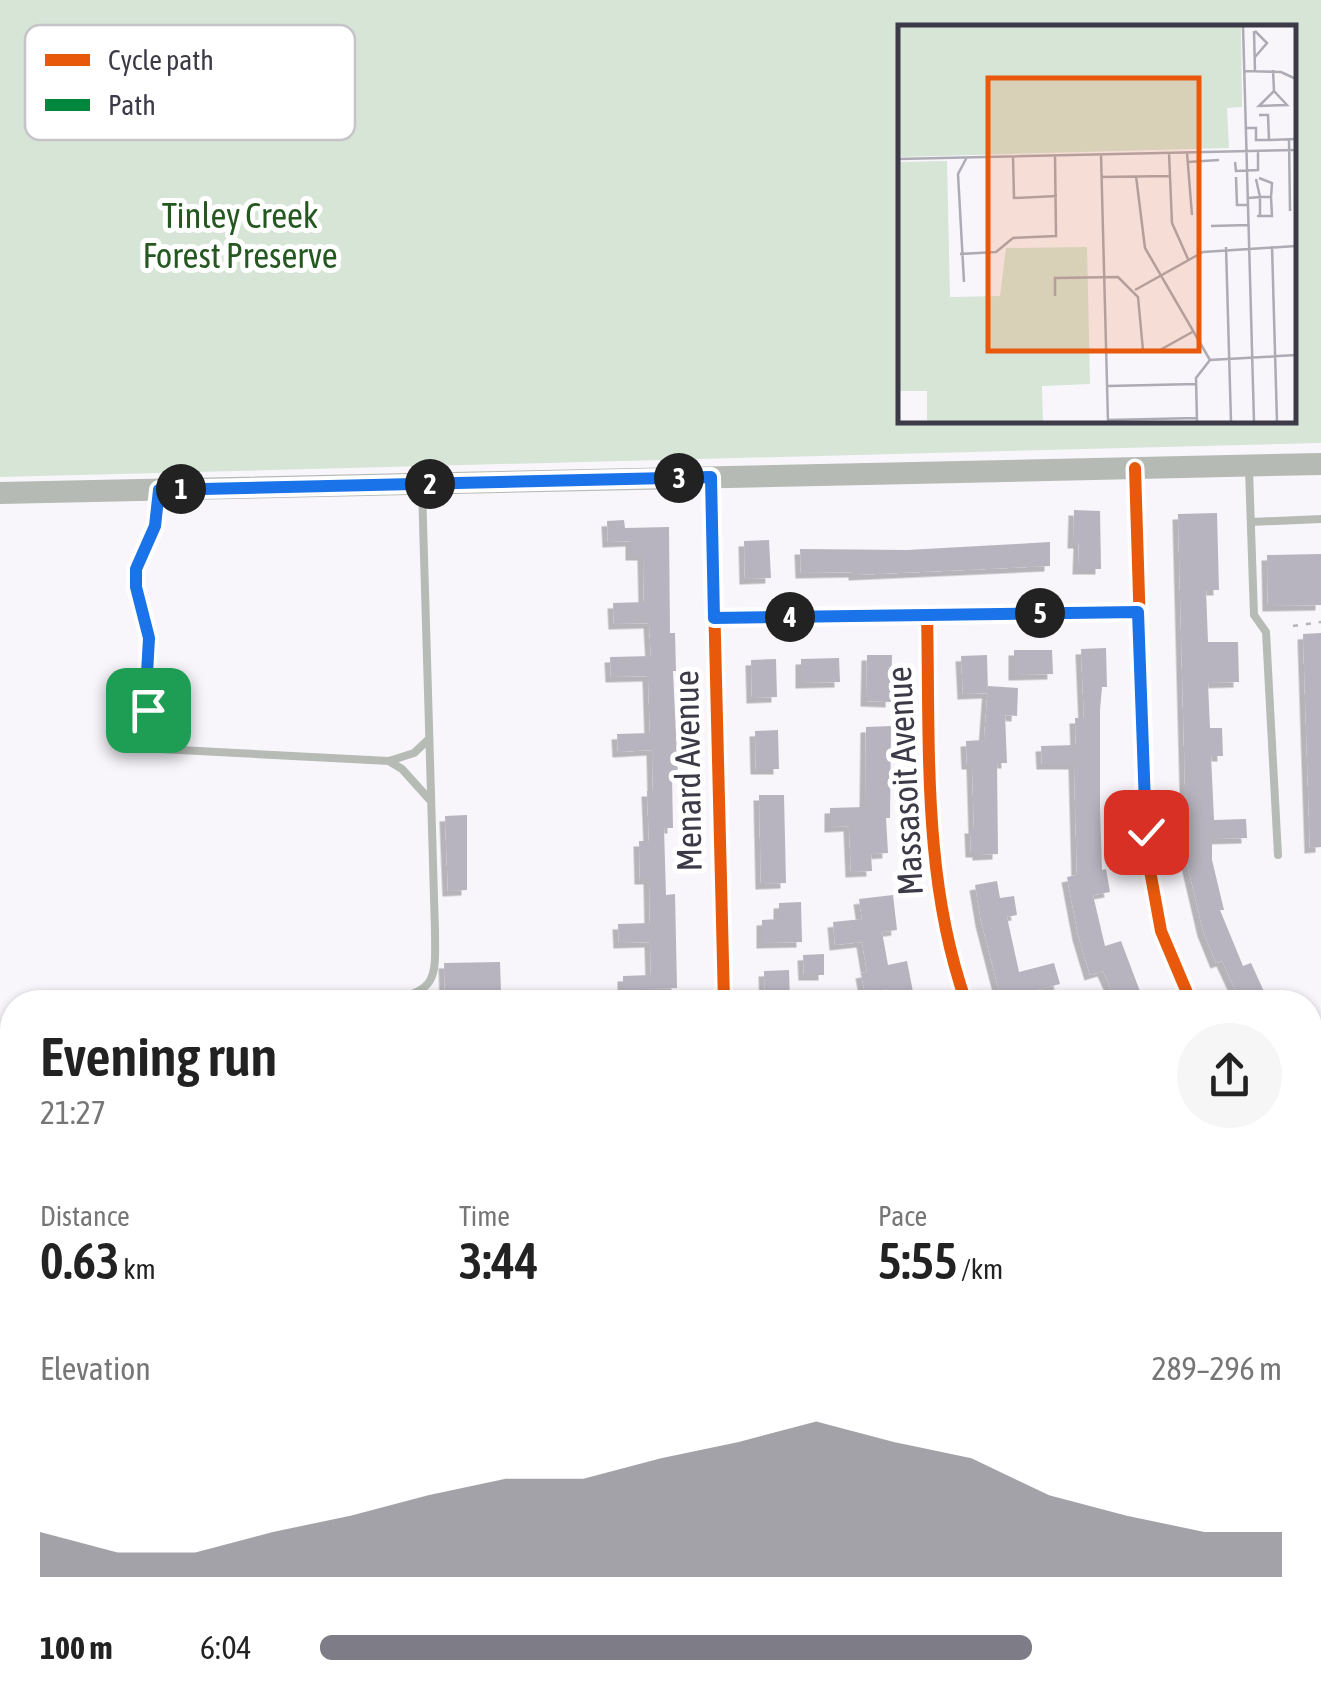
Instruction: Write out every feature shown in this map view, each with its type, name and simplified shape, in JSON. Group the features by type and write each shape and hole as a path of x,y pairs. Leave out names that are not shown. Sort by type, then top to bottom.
{"main road":[{"path":"0,493 1321,464"}],"street":[{"path":"1135,468 1150,877 1161,932 1186,990"},
{"name":"Menard Avenue","path":"711,477 724,990"},
{"path":"714,618 1138,612"},
{"name":"Massasoit Avenue","path":"927,614 936,883 952,963 962,990"}],"lane":[{"path":"1248,466 1254,615 1266,632 1278,855"},
{"path":"422,484 435,962 433,977 423,990"},
{"path":"159,490 155,526 136,569 136,587 149,638 148,710 160,749 389,761 414,753 429,739"},
{"path":"1250,522 1321,520"},
{"path":"389,761 430,799"}],"path":[{"path":"1293,626 1321,622"}],"green space":[{"name":"Tinley Creek Forest Preserve","path":"0,0 1321,0 1321,443 0,477"}],"building":[{"path":"1074,510 1100,511 1101,569 1078,569 1079,543 1073,543"},
{"path":"1217,513 1219,590 1206,590 1208,642 1238,642 1239,682 1208,683 1210,728 1222,728 1223,756 1211,756 1214,820 1246,819 1247,838 1212,839 1212,860 1224,910 1220,910 1243,966 1251,963 1263,990 1235,990 1222,961 1216,963 1203,931 1187,863 1178,514"},
{"path":"624,520 625,528 669,527 678,777 672,777 673,828 664,828 666,895 675,894 677,988 623,990 623,976 651,975 650,942 619,943 618,924 650,923 649,879 640,879 639,841 649,841 647,791 653,791 652,750 618,752 617,734 650,733 648,676 611,677 610,657 651,656 649,623 614,624 613,603 644,602 643,555 631,555 631,541 608,542 607,521"},
{"path":"769,540 771,578 745,579 744,541"},
{"path":"1050,542 1050,566 854,575 801,573 800,549 907,550"},
{"path":"1321,554 1321,605 1268,606 1267,555"},
{"path":"1321,633 1321,847 1310,848 1303,634"},
{"path":"1106,648 1107,687 1102,687 1100,710 1100,809 1102,870 1106,869 1110,892 1093,895 1105,946 1121,941 1139,990 1112,990 1103,971 1090,975 1067,877 1077,875 1074,764 1042,764 1041,746 1076,745 1075,718 1084,718 1081,649"},
{"path":"1014,650 1052,650 1053,674 1014,675"},
{"path":"867,655 892,655 891,702 866,701"},
{"path":"987,655 988,693 963,694 961,656"},
{"path":"839,658 840,682 801,683 801,659"},
{"path":"776,659 777,697 752,698 751,660"},
{"path":"988,686 1018,688 1017,716 1005,715 1007,763 997,763 998,854 978,855 971,852 972,764 967,764 966,741 984,740"},
{"path":"891,726 888,853 871,854 872,871 851,872 849,826 830,827 830,808 865,807 866,727"},
{"path":"778,730 779,769 756,769 755,731"},
{"path":"759,795 784,795 786,883 761,884"},
{"path":"467,815 467,890 448,891 445,816"},
{"path":"997,881 1000,898 1014,896 1017,915 1007,917 1019,972 1054,963 1060,984 1037,990 999,990 975,885"},
{"path":"893,895 897,930 882,932 888,965 907,961 913,990 864,990 861,973 867,972 862,942 835,945 833,922 862,919 859,899"},
{"path":"801,902 802,942 762,943 762,920 779,919 779,903"},
{"path":"824,954 824,975 804,975 803,955"},
{"path":"500,962 501,990 445,990 444,963"},
{"path":"789,970 790,990 765,990 764,971"}],"cycle path":[{"path":"1135,468 1147,854 1161,931 1186,990"},
{"path":"711,477 724,990"},
{"path":"927,614 935,859 952,955 962,990"}],"route":[{"path":"148,710 149,638 136,587 136,569 155,526 159,490 711,477 714,618 1138,612 1146,832"}]}
